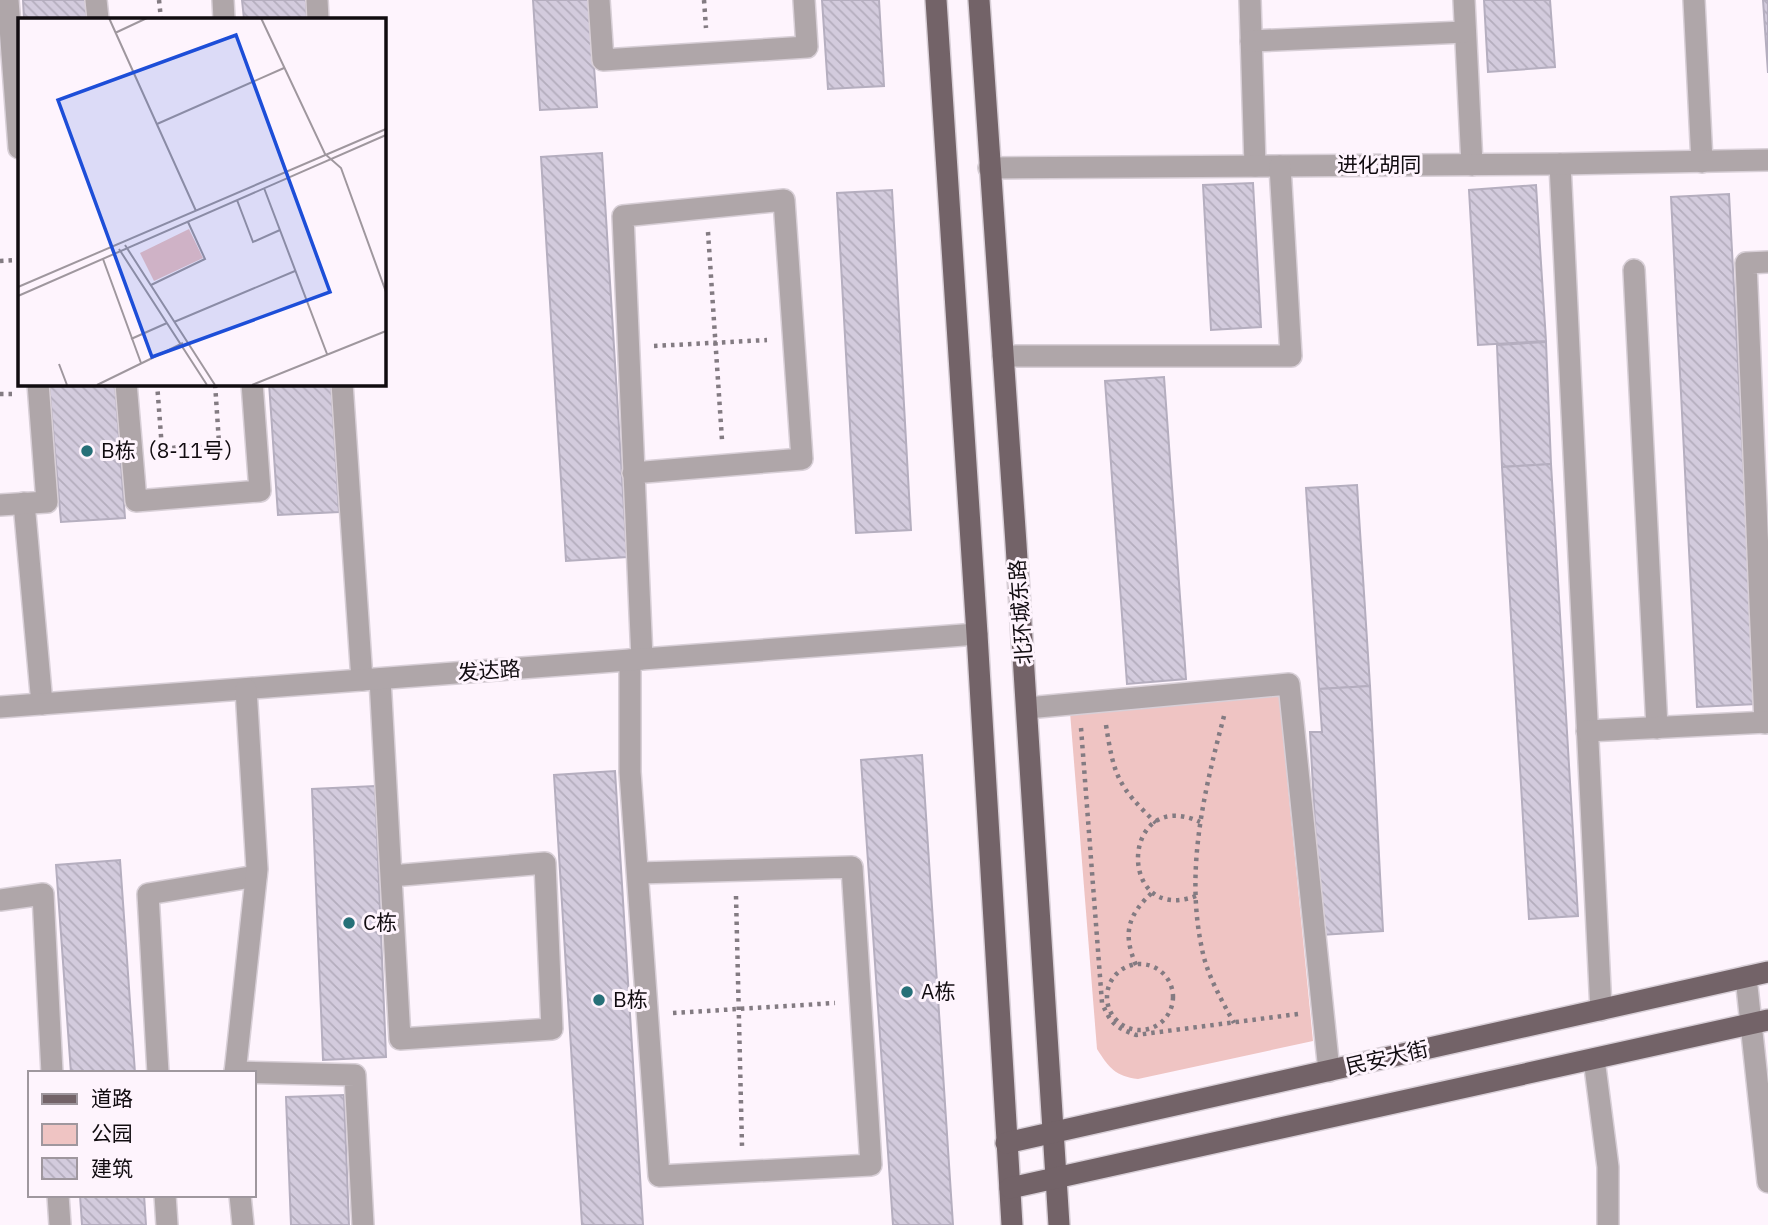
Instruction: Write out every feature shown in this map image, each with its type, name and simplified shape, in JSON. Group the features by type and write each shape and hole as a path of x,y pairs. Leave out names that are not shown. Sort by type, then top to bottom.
{"main road":[{"path":"936,0 1012,1225"},
{"name":"北环城东路","path":"979,0 1059,1225"},
{"name":"民安大街","path":"1006,1143 1768,972"},
{"path":"1010,1188 1759,1022"}],"street":[{"path":"8,0 18,135"},
{"path":"96,0 98,18"},
{"path":"223,0 224,18"},
{"path":"317,0 318,18"},
{"path":"599,0 603,60 807,47 804,0"},
{"path":"1250,0 1255,166"},
{"path":"1464,0 1472,165"},
{"path":"1695,0 1702,162"},
{"path":"1251,41 1465,32"},
{"name":"进化胡同","path":"989,168 1768,160"},
{"path":"1560,164 1601,1010"},
{"path":"1003,356 1290,356 1280,166"},
{"path":"633,472 802,459 784,200 622,216 633,472 636,660 630,772 659,1176 871,1165 852,867 638,873"},
{"path":"1587,732 1767,722 1746,263 1768,262"},
{"path":"1634,270 1657,728"},
{"path":"0,505 47,502 38,385"},
{"path":"126,385 136,501 260,491 252,385"},
{"path":"342,385 391,876 400,1039 552,1028 545,863 391,876"},
{"path":"24,503 42,704"},
{"name":"发达路","path":"0,707 977,634"},
{"path":"1027,708 1289,684 1329,1071"},
{"path":"234,1071 256,876 246,688"},
{"path":"158,1071 148,894 256,876"},
{"path":"0,900 43,894 52,1071"},
{"path":"1746,977 1759,1022 1768,1182"},
{"path":"1594,1059 1608,1167 1608,1225"},
{"path":"256,1073 355,1076 363,1225"},
{"path":"58,1197 60,1225"},
{"path":"165,1197 167,1225"},
{"path":"240,1197 243,1225"}],"path":[{"path":"159,0 161,18"},
{"path":"706,208 723,465"},
{"path":"0,261 18,260"},
{"path":"628,348 794,338"},
{"path":"157,385 162,449 219,443 215,385"},
{"path":"1232,689 1207,782 1195,865 1202,950 1216,988 1234,1023"},
{"path":"1101,701 1117,777 1128,796 1156,823"},
{"path":"1079,703 1102,1003 1109,1021 1115,1022 1130,1029 1152,1028 1168,1014 1172,993 1169,983 1154,967 1136,965 1122,969 1108,986 1108,1008 1115,1022 1119,1029 1136,1035 1323,1010"},
{"path":"1196,896 1173,900 1159,896 1140,876 1137,848 1143,835 1165,818 1178,816 1200,822"},
{"path":"735,870 742,1172"},
{"path":"1136,965 1129,950 1129,926 1133,914 1154,891"},
{"path":"648,1015 860,1001"}],"green space":[{"path":"1279,695 1313,1041 1138,1079 1124,1076 1109,1066 1097,1049 1070,712"}],"building":[{"path":"23,0 86,0 87,18 24,18"},
{"path":"242,0 306,0 307,18 244,18"},
{"path":"533,0 589,0 597,107 540,110"},
{"path":"822,0 879,0 884,86 828,89"},
{"path":"1484,0 1550,0 1555,67 1488,72"},
{"path":"1763,0 1768,0 1768,73"},
{"path":"602,153 627,557 566,561 541,157"},
{"path":"1253,183 1261,327 1211,330 1203,185"},
{"path":"1536,185 1546,341 1478,345 1469,190"},
{"path":"892,190 911,530 856,533 837,193"},
{"path":"1729,194 1756,704 1697,707 1671,197"},
{"path":"1546,342 1551,464 1502,467 1497,345"},
{"path":"1164,377 1186,679 1127,684 1105,381"},
{"name":"B栋（8-11号）","path":"49,385 115,385 125,518 61,522"},
{"path":"269,385 331,385 339,512 278,515"},
{"path":"1551,464 1578,916 1529,919 1502,467"},
{"path":"1357,485 1370,686 1319,689 1306,488"},
{"path":"1370,686 1383,931 1321,935 1310,732 1322,732 1319,689"},
{"name":"A栋","path":"922,755 953,1225 893,1225 861,760"},
{"name":"B栋","path":"615,771 643,1225 582,1225 554,775"},
{"name":"C栋","path":"375,786 386,1057 323,1060 312,789"},
{"path":"120,860 135,1071 71,1071 56,865"},
{"path":"344,1095 349,1225 291,1225 286,1097"},
{"path":"80,1197 144,1197 146,1225 82,1225"}],"place":[{"name":"B栋（8-11号）","path":"87,451"},
{"name":"C栋","path":"349,923"},
{"name":"A栋","path":"907,992"},
{"name":"B栋","path":"599,1000"}]}
